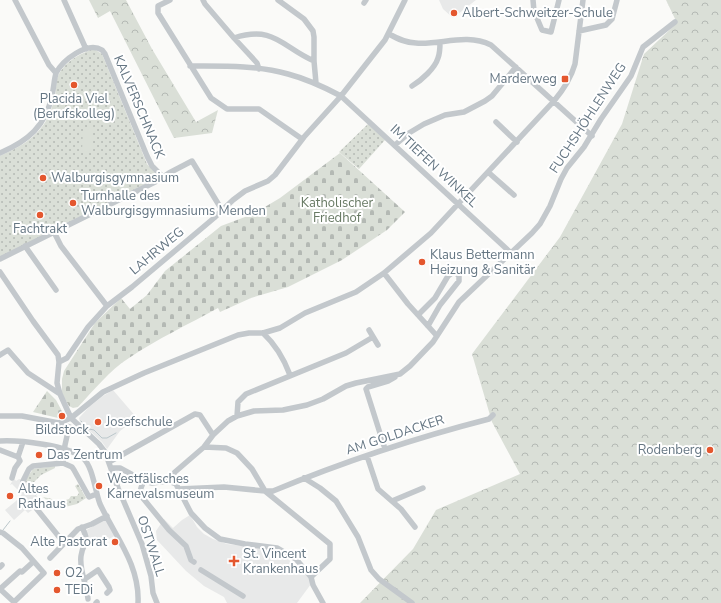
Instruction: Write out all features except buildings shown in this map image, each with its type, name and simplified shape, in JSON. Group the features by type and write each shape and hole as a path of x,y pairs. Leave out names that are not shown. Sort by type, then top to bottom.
{"street":[{"path":"15,0 50,65 56,73"},
{"path":"0,153 29,137 42,122 51,101 56,73 68,59 86,49 64,0"},
{"path":"170,0 158,6 158,13 211,98 227,109 259,109 302,140"},
{"path":"203,0 234,38 257,62 259,69"},
{"path":"278,0 304,19 313,31 316,83"},
{"name":"LAHRWEG","path":"59,362 67,358 88,327 107,306 132,287 237,196 272,179 302,140 341,96 389,34 405,0"},
{"path":"533,0 534,12 542,30 551,32 559,0"},
{"path":"59,422 71,418 103,392 144,373 238,335 263,333 280,328 305,313 356,292 384,273 431,233 517,142 563,90 575,64 583,0"},
{"path":"579,31 606,26 612,19 617,0"},
{"name":"FUCHSHÖHLENWEG","path":"168,481 175,472 204,447 213,435 228,421 237,416 254,411 290,409 307,405 323,399 346,386 400,374 410,366 438,336 459,302 540,224 567,168 592,136 604,114 631,76 643,47 675,22"},
{"path":"234,38 253,33 269,35 314,61"},
{"path":"389,34 401,41 423,44 463,39 482,41 491,45 592,136"},
{"path":"412,86 418,82 435,64 439,56 440,42"},
{"name":"KALVERSCHNACK","path":"86,49 95,47 100,48 103,52 144,150 152,166 163,177"},
{"name":"IM TIEFEN WINKEL","path":"190,66 233,66 287,73 316,83 341,96 511,253"},
{"path":"395,145 409,133 424,124 445,115 464,112 485,101 492,96 516,67"},
{"path":"496,122 517,142"},
{"path":"0,259 158,181 192,161 222,210"},
{"path":"488,172 514,195"},
{"path":"54,232 61,246 107,306"},
{"path":"25,246 56,290"},
{"path":"0,272 58,355 59,362 56,383 71,418"},
{"path":"384,273 418,315 438,336"},
{"path":"418,315 435,298 448,276 452,273 456,273 459,276 460,281 440,305 428,326"},
{"path":"369,330 378,345"},
{"path":"263,333 272,341 282,356 290,375"},
{"path":"237,416 238,402 242,396 253,390 346,353 374,338"},
{"path":"0,355 8,350 28,373 60,394"},
{"path":"385,449 366,389 392,379 396,375"},
{"path":"110,465 195,414 200,415 213,435"},
{"name":"AM GOLDACKER","path":"265,491 272,490 425,436 489,419 493,415"},
{"path":"0,416 22,416 59,422 68,427 86,433"},
{"name":"OSTWALL","path":"71,418 99,444 105,452 118,488 142,544 151,576 154,598 157,603"},
{"path":"63,463 68,427"},
{"path":"0,441 23,442 65,448 82,457 90,471 100,503 128,557 135,578 138,603"},
{"path":"12,478 15,468 20,461 18,457 23,442"},
{"path":"204,447 226,448 237,453 252,469 265,491 330,544 330,559 311,577"},
{"path":"0,450 18,457"},
{"path":"367,456 378,489 401,509 415,527"},
{"path":"23,481 29,469 33,466 63,463 72,467 89,497 94,494 97,495"},
{"path":"110,465 120,468 144,481 156,483 168,481 176,484 191,513 205,528 220,539 277,548 296,560 311,577 313,585 322,603"},
{"path":"304,478 320,488 336,501 358,538 371,570 379,579 412,603"},
{"path":"144,481 140,494 169,530 186,546 191,560 194,562"},
{"path":"179,489 224,487 265,491"},
{"path":"392,501 423,488"},
{"path":"36,508 64,543"},
{"path":"50,558 78,529 107,516"},
{"path":"82,527 87,539 82,550 81,558 88,599"},
{"path":"2,533 22,548 44,573 15,602 0,589 12,577 20,571 22,572 33,562"},
{"path":"85,579 98,570 109,587 110,590 107,593"},
{"path":"202,570 243,596"}],"shaded area":[{"name":"Albert-Schweitzer-Schule","path":"439,0 476,0 453,18 443,9"},
{"path":"113,390 137,418 120,431 107,449 102,442 80,422 79,418 89,407"},
{"path":"14,478 16,481 19,479 25,481 30,486 28,488 38,497 34,501 38,506 28,513 25,510 14,520 5,510 22,494 12,484 10,485"},
{"name":"St. Vincent Krankenhaus","path":"190,515 197,527 204,534 213,539 227,544 269,549 280,553 297,566 309,578 311,584 297,603 227,603 224,597 204,586 186,571 157,540 156,531 164,519 173,528"},
{"path":"105,519 116,535 95,547 85,531"}],"green space":[{"path":"89,0 126,0 152,49 196,122 218,110 212,133 174,138 110,11 98,18"},
{"path":"666,0 721,0 721,603 360,603 413,549 436,510 520,474 492,422 472,354 560,237 622,124 644,54 677,23"},
{"path":"94,49 102,54 147,164 159,177 0,257 0,156 22,145 37,133 50,114 55,97 59,73 77,56"},
{"path":"368,124 385,140 359,169 339,152"},
{"path":"83,129 93,129 93,152 82,152"},
{"name":"Katholischer Friedhof","path":"340,153 405,212 387,230 342,260 288,287 251,298 220,312 218,308 162,338 115,368 78,407 73,408 69,406 62,394 62,379 64,371 95,323 121,298 130,309 147,295 165,271 221,226 253,214 280,198"},
{"path":"47,391 56,400 63,413 58,418 33,412"},
{"path":"55,466 55,468 41,475 30,486 25,481 33,469"},
{"path":"78,484 86,498 77,504 57,509 43,497 52,499 56,503 69,499 71,496 77,496 79,493 75,486"}],"waterway":[{"path":"81,421 102,438 107,438 116,433"},
{"path":"3,530 10,521"}],"place":[{"name":"Albert-Schweitzer-Schule","path":"454,13"},
{"name":"Marderweg","path":"565,79"},
{"name":"Placida Viel (Berufskolleg)","path":"74,85"},
{"name":"Walburgisgymnasium","path":"43,178"},
{"name":"Turnhalle des Walburgisgymnasiums Menden","path":"73,203"},
{"name":"Fachtrakt","path":"40,215"},
{"name":"Klaus Bettermann Heizung & Sanitär","path":"422,262"},
{"name":"Bildstock","path":"62,416"},
{"name":"Josefschule","path":"98,422"},
{"name":"Rodenberg","path":"710,450"},
{"name":"Das Zentrum","path":"39,455"},
{"name":"Westfälisches Karnevalsmuseum","path":"99,486"},
{"name":"Altes Rathaus","path":"10,496"},
{"name":"Alte Pastorat","path":"115,542"},
{"name":"St. Vincent Krankenhaus","path":"234,561"},
{"name":"О2","path":"57,573"},
{"name":"TEDi","path":"57,590"}]}
